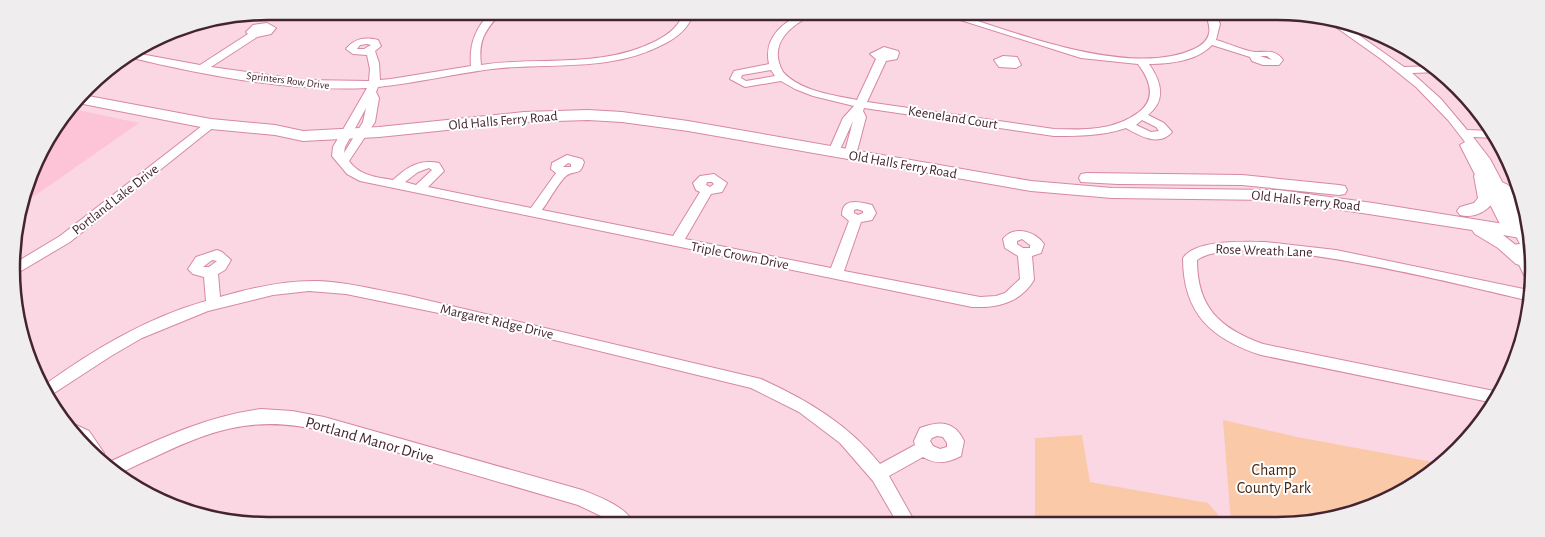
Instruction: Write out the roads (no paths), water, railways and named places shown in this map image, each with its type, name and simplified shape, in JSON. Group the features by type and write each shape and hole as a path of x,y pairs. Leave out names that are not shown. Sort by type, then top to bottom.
{"main road":[{"name":"Old Halls Ferry Road","path":"86,100 211,124 276,130 303,136 357,129 488,119 588,115 660,122 844,148 1031,186 1112,193 1278,195 1518,223"},
{"path":"1482,176 1487,199 1480,207 1462,216 1524,259"},
{"path":"1498,186 1518,223"}],"street":[{"path":"476,69 474,54 477,37 490,20"},
{"name":"Sprinters Row Drive","path":"137,57 301,84 372,89 476,69 618,60 652,47 675,34 685,20"},
{"path":"782,78 745,84 735,79 738,73 774,66 771,54 779,35 796,20"},
{"path":"956,20 1022,50 1101,60 1142,62 1182,57 1200,49 1210,42 1215,24 1213,20"},
{"path":"1344,29 1403,70 1429,93 1480,153 1498,186"},
{"path":"203,68 255,34"},
{"path":"1210,42 1255,55"},
{"name":"Triple Crown Drive","path":"357,129 374,98 372,89 375,61 370,51"},
{"path":"844,148 860,117 859,107 882,58"},
{"name":"Keeneland Court","path":"774,66 782,78 807,92 859,107 1053,132 1086,133 1127,124 1150,109 1157,94 1152,75 1142,62"},
{"path":"1403,70 1425,69"},
{"name":"Triple Crown Drive","path":"372,89 366,99 349,155 344,161 345,166 360,177 972,302 989,303 1002,300 1014,295 1022,288 1027,280 1025,253"},
{"path":"1127,124 1149,136 1157,137 1166,132 1160,125 1142,116"},
{"name":"Portland Lake Drive","path":"20,266 65,239 211,124"},
{"path":"1465,135 1486,135"},
{"path":"1465,135 1465,144 1482,176 1518,223 1523,244"},
{"path":"396,184 412,169 420,165 430,164 435,166 438,171 419,189"},
{"path":"534,213 563,172"},
{"path":"676,242 707,191"},
{"path":"836,274 856,220"},
{"name":"Rose Wreath Lane","path":"1490,396 1262,349 1235,339 1205,316 1196,302 1191,289 1190,258 1197,251 1210,248 1258,247 1307,250 1523,294"},
{"path":"210,272 213,304"},
{"name":"Margaret Ridge Drive","path":"51,388 88,362 121,342 167,320 213,304 254,294 293,288 328,286 346,288 755,383 796,402 835,427 856,446 879,473 888,486 904,517"},
{"name":"Portland Manor Drive","path":"118,466 166,443 218,423 240,418 281,416 345,431 582,498 607,510 616,517"},
{"path":"879,473 924,448"}],"park label":[{"name":"Champ County Park","path":"1274,478"}]}
